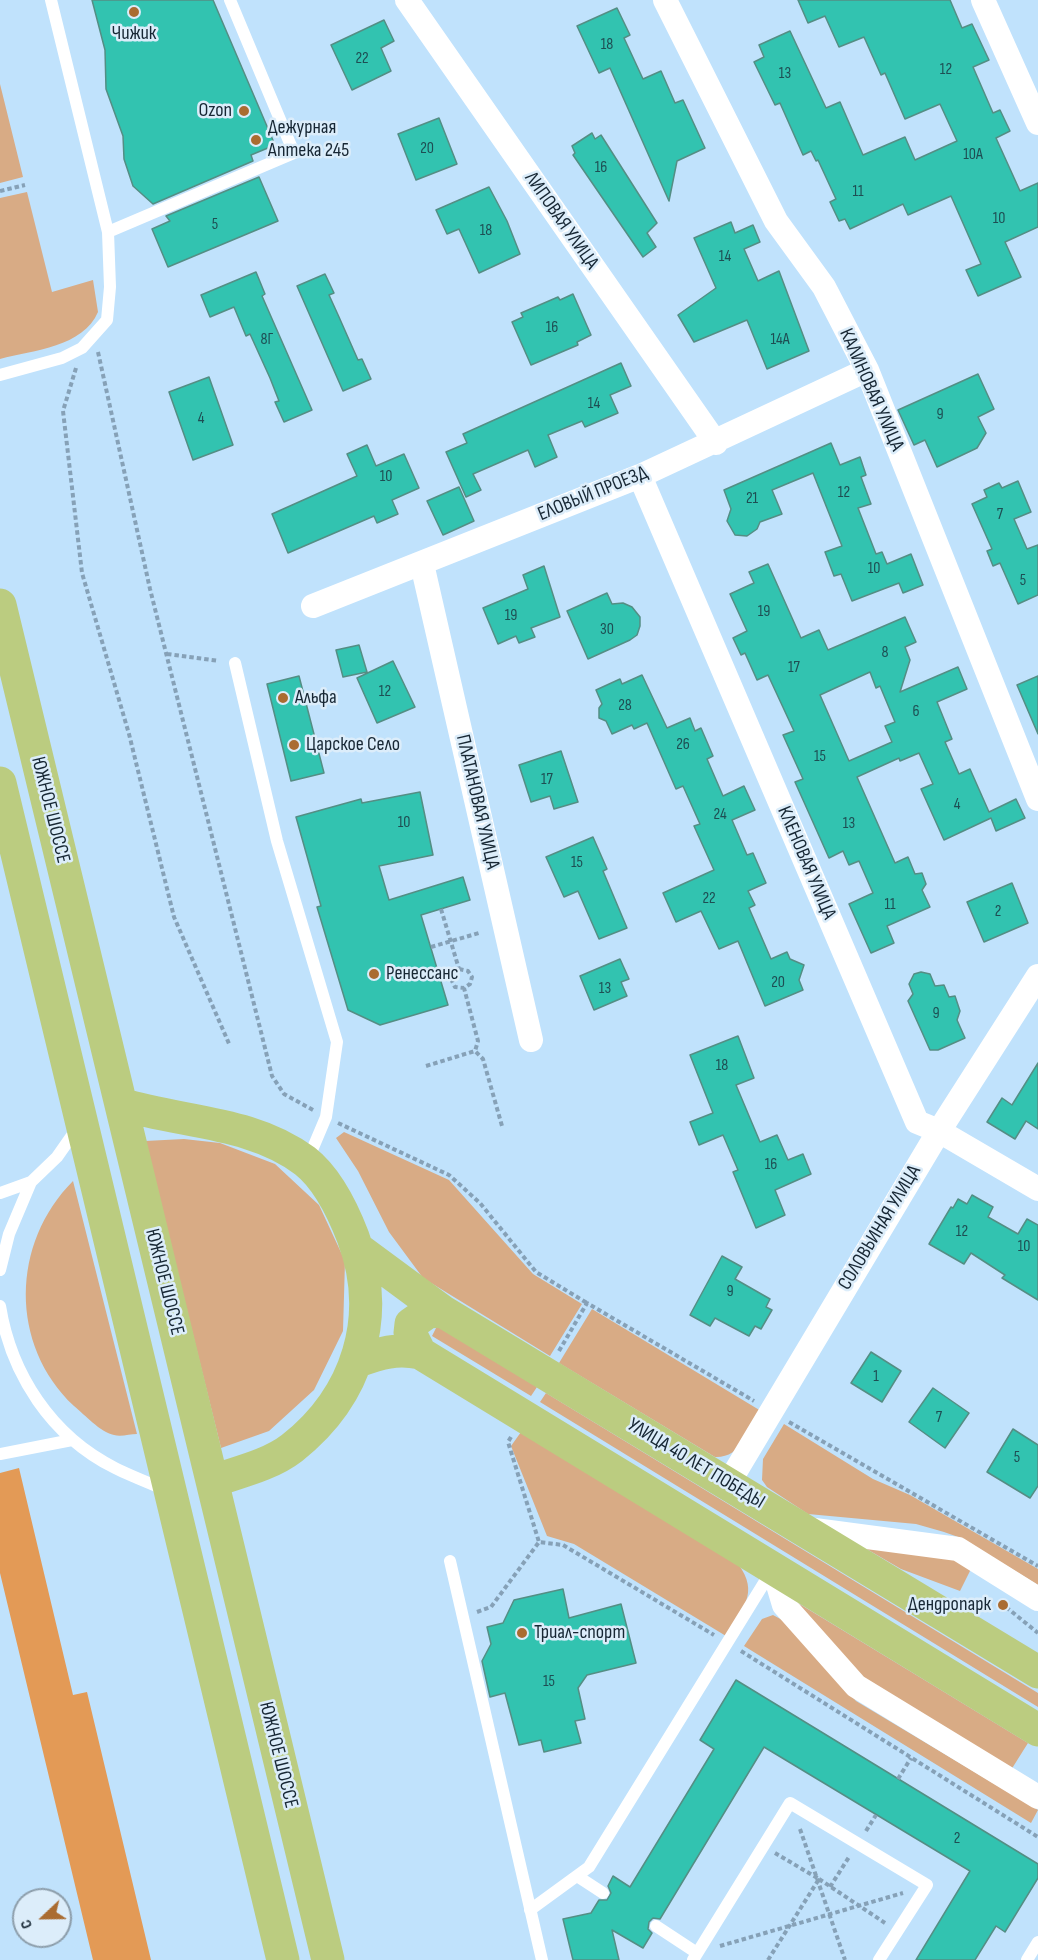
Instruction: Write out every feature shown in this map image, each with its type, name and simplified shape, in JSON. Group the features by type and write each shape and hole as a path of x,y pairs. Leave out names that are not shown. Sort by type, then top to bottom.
{"main road":[{"name":"ЮЖНОЕ ШОССЕ","path":"0,605 328,1960"},
{"path":"0,783 283,1960"},
{"path":"121,1104 148,1113 238,1129 278,1143 307,1163 327,1186 345,1215 358,1249 366,1283 366,1325 358,1361 320,1420 291,1449 259,1466 213,1481 194,1475 177,1465 159,1442"},
{"name":"УЛИЦА 40 ЛЕТ ПОБЕДЫ","path":"358,1249 442,1311 1038,1672"},
{"path":"420,1353 410,1334 411,1324 428,1312 442,1311"},
{"path":"358,1361 382,1352 406,1350 420,1353 1038,1730"}],"street":[{"name":"ЛИПОВАЯ УЛИЦА","path":"407,0 716,442"},
{"name":"КАЛИНОВАЯ УЛИЦА","path":"665,0 776,221 824,287 867,370 1038,799"},
{"path":"983,0 1038,123"},
{"name":"ЕЛОВЫЙ ПРОЕЗД","path":"313,606 640,476 867,370"},
{"name":"КЛЕНОВАЯ УЛИЦА","path":"640,476 917,1122 939,1131 1038,1189"},
{"name":"ПЛАТАНОВАЯ УЛИЦА","path":"422,564 531,1040"},
{"name":"СОЛОВЬИНАЯ УЛИЦА","path":"728,1484 939,1131 1038,976"},
{"path":"803,1528 958,1549 1038,1599"},
{"path":"773,1569 784,1605 856,1686 1038,1797"}],"lane":[{"path":"0,375 62,358 82,348 107,320 110,288 108,232 51,0"},
{"path":"108,232 294,153 230,0"},
{"path":"234,663 277,841 338,1042 326,1118 307,1163"},
{"path":"0,1270 9,1234 31,1182 57,1157 82,1122"},
{"path":"0,1193 31,1182"},
{"path":"0,1306 5,1337 31,1395 72,1440 114,1468 172,1492"},
{"path":"0,1454 72,1440"},
{"path":"450,1561 542,1960"},
{"path":"530,1910 589,1867 773,1569"},
{"path":"656,1926 695,1956 790,1803 927,1885 879,1960"},
{"path":"577,1876 603,1893"},
{"path":"1027,1960 1038,1942"}],"path":[{"path":"0,191 25,185"},
{"path":"94,337 166,654 272,1077 284,1094 326,1118 448,1175 480,1203 536,1272 586,1303"},
{"path":"82,348 63,411 82,573 129,734 174,917 230,1047"},
{"path":"166,654 234,663"},
{"path":"441,909 459,969"},
{"path":"431,947 479,933"},
{"path":"459,969 468,971 472,977 470,984 464,988 455,987 452,981 454,972 459,969"},
{"path":"464,988 478,1041 475,1051"},
{"path":"426,1066 475,1051"},
{"path":"475,1051 483,1059 502,1126"},
{"path":"523,1416 508,1442 539,1542"},
{"path":"462,1617 491,1607 539,1542"},
{"path":"539,1542 563,1545 728,1643 1038,1837"},
{"path":"1003,1605 1038,1633"},
{"path":"898,1779 911,1758"},
{"path":"790,1803 819,1879 845,1960"},
{"path":"830,1887 858,1844"},
{"path":"763,1846 819,1879 858,1907 898,1931"},
{"path":"768,1960 819,1879"},
{"path":"695,1956 927,1885"}],"shaded area":[{"path":"0,84 23,177 0,183"},
{"path":"27,192 52,292 93,280 98,312 91,324 69,340 0,359 0,198"},
{"path":"344,1132 449,1180 533,1274 582,1304 550,1356 423,1278 389,1232 358,1171 336,1138"},
{"path":"184,1139 220,1143 275,1164 319,1205 345,1261 343,1331 314,1390 269,1431 221,1448 145,1141"},
{"path":"73,1181 137,1434 120,1436 109,1433 98,1427 74,1406 53,1381 38,1354 29,1324 26,1294 29,1263 38,1234 53,1206"},
{"path":"592,1309 761,1411 738,1448 732,1453 715,1457 559,1363"},
{"path":"437,1326 537,1387 531,1396 432,1336"},
{"path":"546,1393 1038,1693 1038,1707 540,1402"},
{"path":"784,1424 873,1479 910,1495 1038,1569 1038,1585 961,1538 944,1532 916,1524 808,1514 767,1487 762,1480 763,1459"},
{"path":"521,1432 738,1564 748,1584 748,1592 743,1609 726,1636 574,1544 547,1536 511,1446"},
{"path":"19,1468 73,1695 87,1692 151,1960 93,1960 0,1573 0,1473"},
{"path":"858,1544 952,1559 971,1569 960,1591 901,1569"},
{"path":"793,1600 1028,1743 1011,1770 868,1683"},
{"path":"773,1615 784,1621 856,1701 1038,1810 1031,1823 744,1646 762,1619"}],"building":[{"path":"92,0 213,0 275,145 251,155 253,161 153,204 133,186 124,159 123,136 106,89 105,50"},
{"path":"798,0 950,0 962,28 972,24 989,60 973,67 993,113 1000,110 1010,131 996,138 1020,191 1038,183 1038,227 1005,242 1021,277 978,296 966,270 981,264 951,196 908,215 903,204 850,229 845,219 839,221 830,202 836,199 818,160 816,161 811,151 803,155 780,103 775,105 754,62 764,57 759,45 790,31 826,108 840,102 863,155 905,137 915,160 957,141 940,104 905,119 885,73 881,75 864,37 839,47 825,16 808,23"},
{"path":"617,8 630,35 624,38 643,79 661,71 675,103 683,100 705,148 677,161 669,201 610,68 599,73 577,26"},
{"path":"384,20 394,41 381,48 391,71 352,90 331,45"},
{"path":"439,118 457,164 416,180 398,134"},
{"path":"592,133 595,139 601,135 657,223 647,233 656,247 643,257 573,155 575,153 572,146"},
{"path":"259,177 278,221 168,267 152,229 170,221 166,216"},
{"path":"489,187 507,221 520,254 479,273 459,229 447,234 436,210"},
{"path":"731,222 735,233 753,225 760,242 744,249 758,281 779,271 809,351 767,369 747,320 694,342 678,315 716,288 694,238"},
{"path":"256,272 265,294 262,296 312,410 284,422 275,402 279,401 270,378 250,334 246,336 234,307 210,317 201,295"},
{"path":"325,274 334,293 329,295 358,360 362,359 371,379 343,391 297,286"},
{"path":"573,294 591,335 577,342 578,345 531,365 512,322 523,317 521,313 558,297 560,300"},
{"path":"621,363 631,386 610,395 618,413 585,427 582,421 548,435 557,457 535,467 528,450 473,474 481,490 466,497 446,452 467,443 463,434"},
{"path":"978,374 994,409 978,417 986,433 977,448 937,467 925,440 914,445 898,410"},
{"path":"209,377 233,445 193,460 169,392"},
{"path":"831,443 840,465 860,457 866,475 861,477 871,504 858,508 876,554 882,552 887,564 911,554 923,585 903,593 899,583 852,601 841,574 834,576 825,552 842,546 813,473 772,490 782,514 760,522 757,529 747,536 735,535 727,521 731,509 724,490"},
{"path":"367,445 376,466 404,454 419,488 392,500 398,514 377,523 374,516 288,553 272,514 357,476 347,454"},
{"path":"1018,481 1031,512 1014,519 1027,549 1038,545 1038,595 1018,604 1000,563 993,566 987,551 992,549 972,504 987,497 984,490 999,483 1002,488"},
{"path":"459,487 474,521 443,535 427,501"},
{"path":"768,564 801,638 819,630 828,650 905,617 916,642 905,647 910,660 900,692 958,667 967,689 937,702 952,739 945,742 959,774 970,769 989,812 1016,799 1025,818 996,831 991,818 944,840 921,789 933,784 919,753 900,761 899,758 857,777 895,863 908,857 915,874 922,873 926,884 922,890 930,907 887,926 894,943 871,953 849,904 873,893 859,861 849,865 843,851 829,858 795,782 803,779 783,735 794,731 768,675 757,680 745,653 741,655 733,638 747,631 730,594 754,583 749,572","holes":["870,672 876,688 880,686 895,722 885,726 892,742 849,761 820,695"]},
{"path":"544,566 560,617 531,628 535,637 519,643 516,636 498,644 483,608 528,589 523,575"},
{"path":"607,593 612,604 623,603 632,607 640,617 640,626 637,635 630,640 588,659 567,611"},
{"path":"359,645 367,672 343,677 336,650"},
{"path":"393,661 415,707 377,723 357,678"},
{"path":"642,675 667,728 690,718 695,731 701,728 713,756 707,759 723,796 744,786 755,810 732,820 747,855 753,853 766,883 748,891 755,905 749,908 771,959 787,952 790,959 804,965 799,980 803,990 765,1006 738,941 719,949 701,911 676,922 663,893 714,870 694,826 700,824 683,786 676,789 647,723 634,729 632,725 612,734 606,721 599,718 599,708 602,704 596,690 620,679 622,684"},
{"path":"299,676 324,773 291,781 267,684"},
{"path":"1038,676 1038,734 1017,685"},
{"path":"561,751 578,802 554,809 550,796 531,802 519,765"},
{"path":"420,792 433,855 379,866 389,900 463,877 470,900 421,915 448,1005 380,1025 348,1010 317,907 321,906 296,817 361,799 362,803"},
{"path":"593,837 607,869 603,871 627,928 599,939 578,891 564,897 546,857"},
{"path":"1012,883 1028,923 984,942 967,902"},
{"path":"620,959 629,979 621,982 627,996 594,1010 580,976"},
{"path":"921,972 930,974 935,986 944,985 949,997 955,996 960,1011 957,1020 965,1038 938,1050 930,1050 908,1001 913,994 909,984 914,974"},
{"path":"738,1036 754,1078 736,1085 760,1142 777,1135 788,1160 803,1154 811,1174 775,1190 785,1215 756,1228 733,1172 738,1170 723,1135 699,1145 690,1122 713,1113 690,1055"},
{"path":"1038,1063 1038,1129 1026,1121 1015,1139 987,1122 1002,1098 1012,1105"},
{"path":"972,1195 993,1207 988,1217 1018,1234 1027,1219 1038,1225 1038,1300 1002,1278 1005,1275 971,1253 964,1264 929,1244 958,1199 967,1204"},
{"path":"722,1256 742,1267 735,1279 770,1299 766,1307 772,1310 761,1329 755,1326 749,1336 715,1318 710,1326 690,1315"},
{"path":"871,1352 901,1371 882,1402 851,1383"},
{"path":"933,1388 969,1413 945,1448 909,1422"},
{"path":"1013,1429 1038,1445 1038,1486 1030,1498 987,1472"},
{"path":"563,1589 569,1618 621,1604 636,1663 587,1675 578,1688 585,1719 575,1721 581,1743 544,1752 541,1740 519,1745 505,1693 490,1697 482,1661 491,1644 487,1627 503,1623 514,1600"},
{"path":"736,1680 1038,1864 1038,1878 1005,1932 996,1926 975,1960 916,1960 970,1871 764,1747 660,1919 653,1918 649,1922 648,1929 652,1933 643,1948 612,1930 619,1960 573,1960 563,1919 591,1913 599,1900 607,1900 611,1893 608,1886 613,1876 630,1887 714,1749 700,1740"}],"place":[{"name":"Чижик","path":"134,12"},
{"name":"Ozon","path":"244,111"},
{"name":"Дежурная Аптека 245","path":"256,140"},
{"name":"Альфа","path":"283,698"},
{"name":"Царское Село","path":"294,745"},
{"name":"Ренессанс","path":"374,974"},
{"name":"Дендропарк","path":"1003,1605"},
{"name":"Триал-спорт","path":"522,1633"}]}
